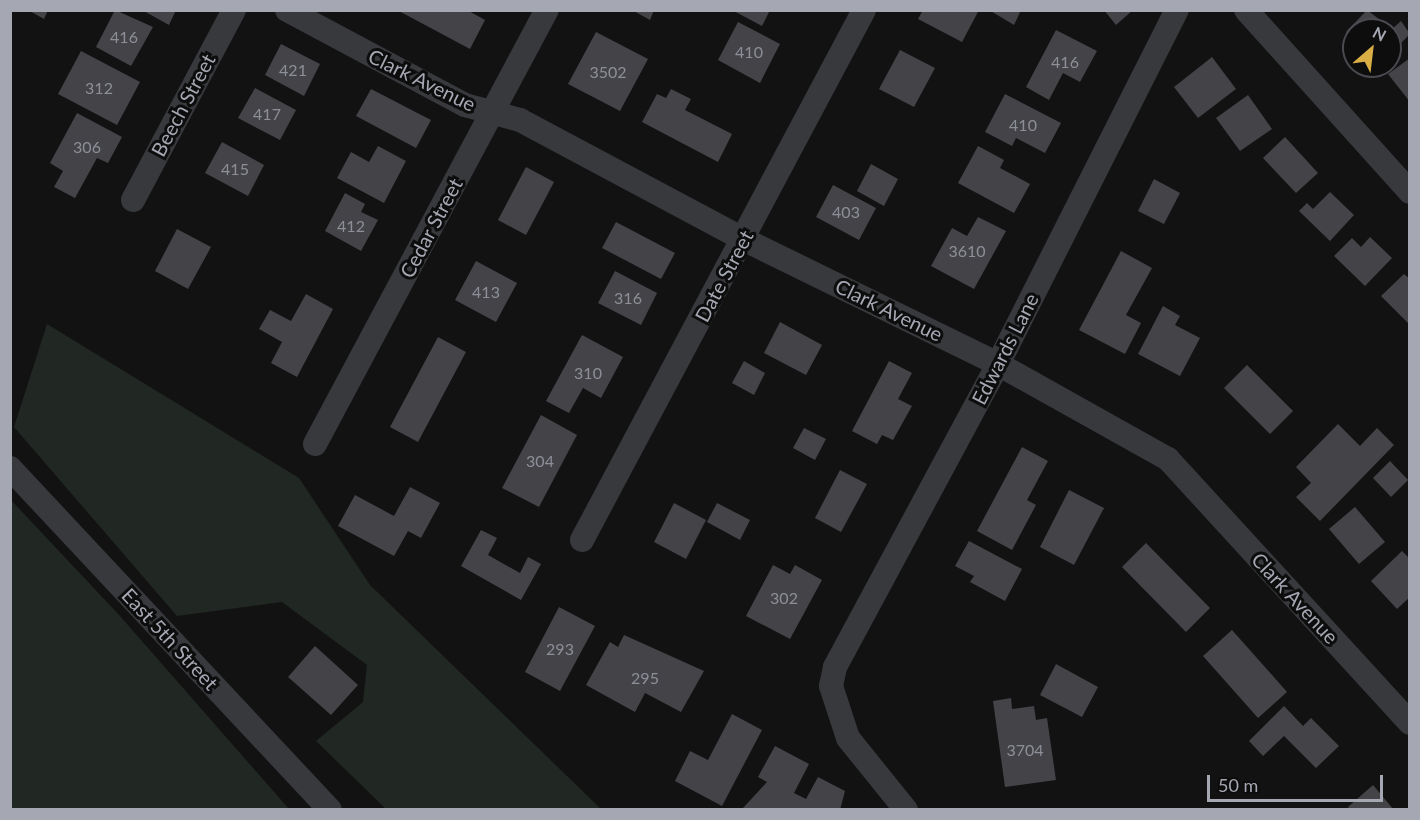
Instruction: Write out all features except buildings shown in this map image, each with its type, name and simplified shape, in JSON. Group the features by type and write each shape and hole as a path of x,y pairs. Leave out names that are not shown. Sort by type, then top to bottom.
{"street":[{"name":"Beech Street","path":"133,200 234,10"},
{"name":"Clark Avenue","path":"287,10 465,105 520,120 743,239 998,364 1168,459 1410,723"},
{"name":"Cedar Street","path":"315,444 547,10"},
{"name":"Date Street","path":"582,540 864,10"},
{"name":"Edwards Lane","path":"906,810 848,738 831,686 835,667 998,364 1178,10"},
{"path":"1246,10 1410,192"},
{"name":"East 5th Street","path":"10,468 330,810"}],"shaded area":[{"path":"47,324 299,478 370,585 601,809 386,809 316,741 363,702 367,665 282,602 177,616 14,427"},
{"path":"11,500 120,616 289,809 11,809"}]}
